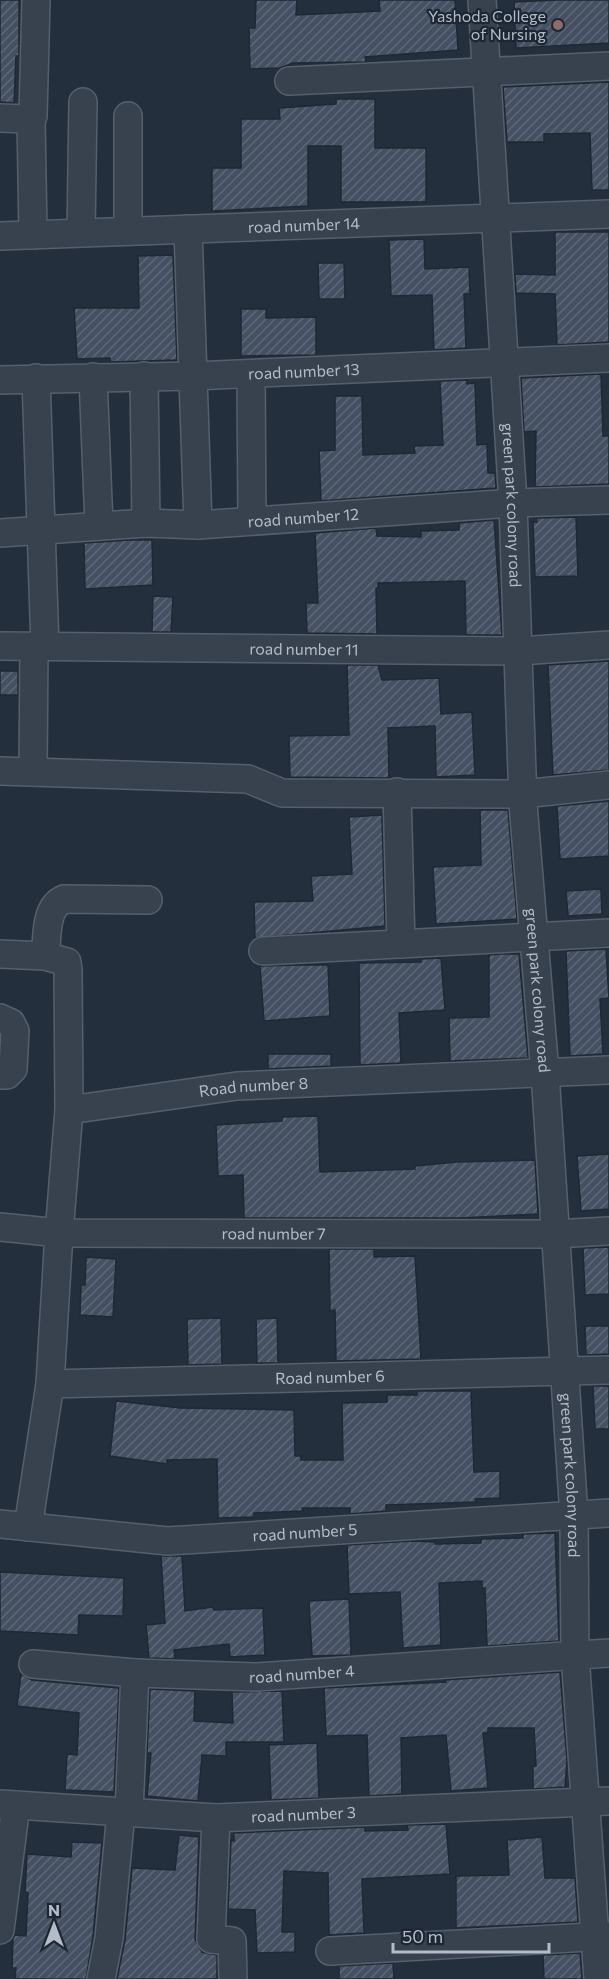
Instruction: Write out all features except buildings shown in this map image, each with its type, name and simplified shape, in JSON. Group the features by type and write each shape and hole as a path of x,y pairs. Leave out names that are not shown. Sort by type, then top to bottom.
{"street":[{"path":"33,235 31,118 34,108 36,0"},
{"name":"green park colony road","path":"482,0 513,503 523,794 545,1074 574,1516 575,1655 597,1802 601,1937 598,1979"},
{"path":"289,81 488,74 609,66"},
{"path":"81,232 83,102"},
{"path":"128,116 128,231"},
{"path":"0,118 31,118"},
{"name":"road number 14","path":"0,236 609,214"},
{"path":"188,229 198,525"},
{"name":"road number 13","path":"0,380 250,374 609,358"},
{"path":"250,374 252,521"},
{"path":"144,376 146,523"},
{"path":"93,377 99,526"},
{"path":"33,771 40,646 41,530 36,378"},
{"name":"road number 12","path":"0,533 146,523 198,525 513,503 609,500"},
{"name":"road number 11","path":"0,646 519,651 609,645"},
{"path":"0,771 248,779 282,793 523,794 609,785"},
{"path":"397,792 401,944"},
{"path":"45,956 50,912 57,903 64,899 148,900"},
{"path":"263,951 609,933"},
{"path":"0,954 62,959 67,962 68,970 69,1110 50,1384 28,1527"},
{"path":"0,1018 11,1023 15,1031 13,1069 7,1075 0,1075"},
{"name":"Road number 8","path":"69,1110 237,1086 609,1070"},
{"name":"road number 7","path":"0,1227 59,1233 555,1234 609,1231"},
{"name":"Road number 6","path":"50,1384 609,1370"},
{"name":"road number 5","path":"0,1524 168,1541 609,1513"},
{"name":"road number 4","path":"33,1664 135,1673 257,1677 609,1653"},
{"path":"101,1979 109,1938 125,1813 135,1673"},
{"name":"road number 3","path":"8,1804 216,1818 597,1802"},
{"path":"0,1930 8,1804"},
{"path":"216,1818 211,1939 232,1941 233,1979"},
{"path":"330,1951 601,1937"}],"place":[{"name":"Yashoda College of Nursing","path":"558,25"}]}
